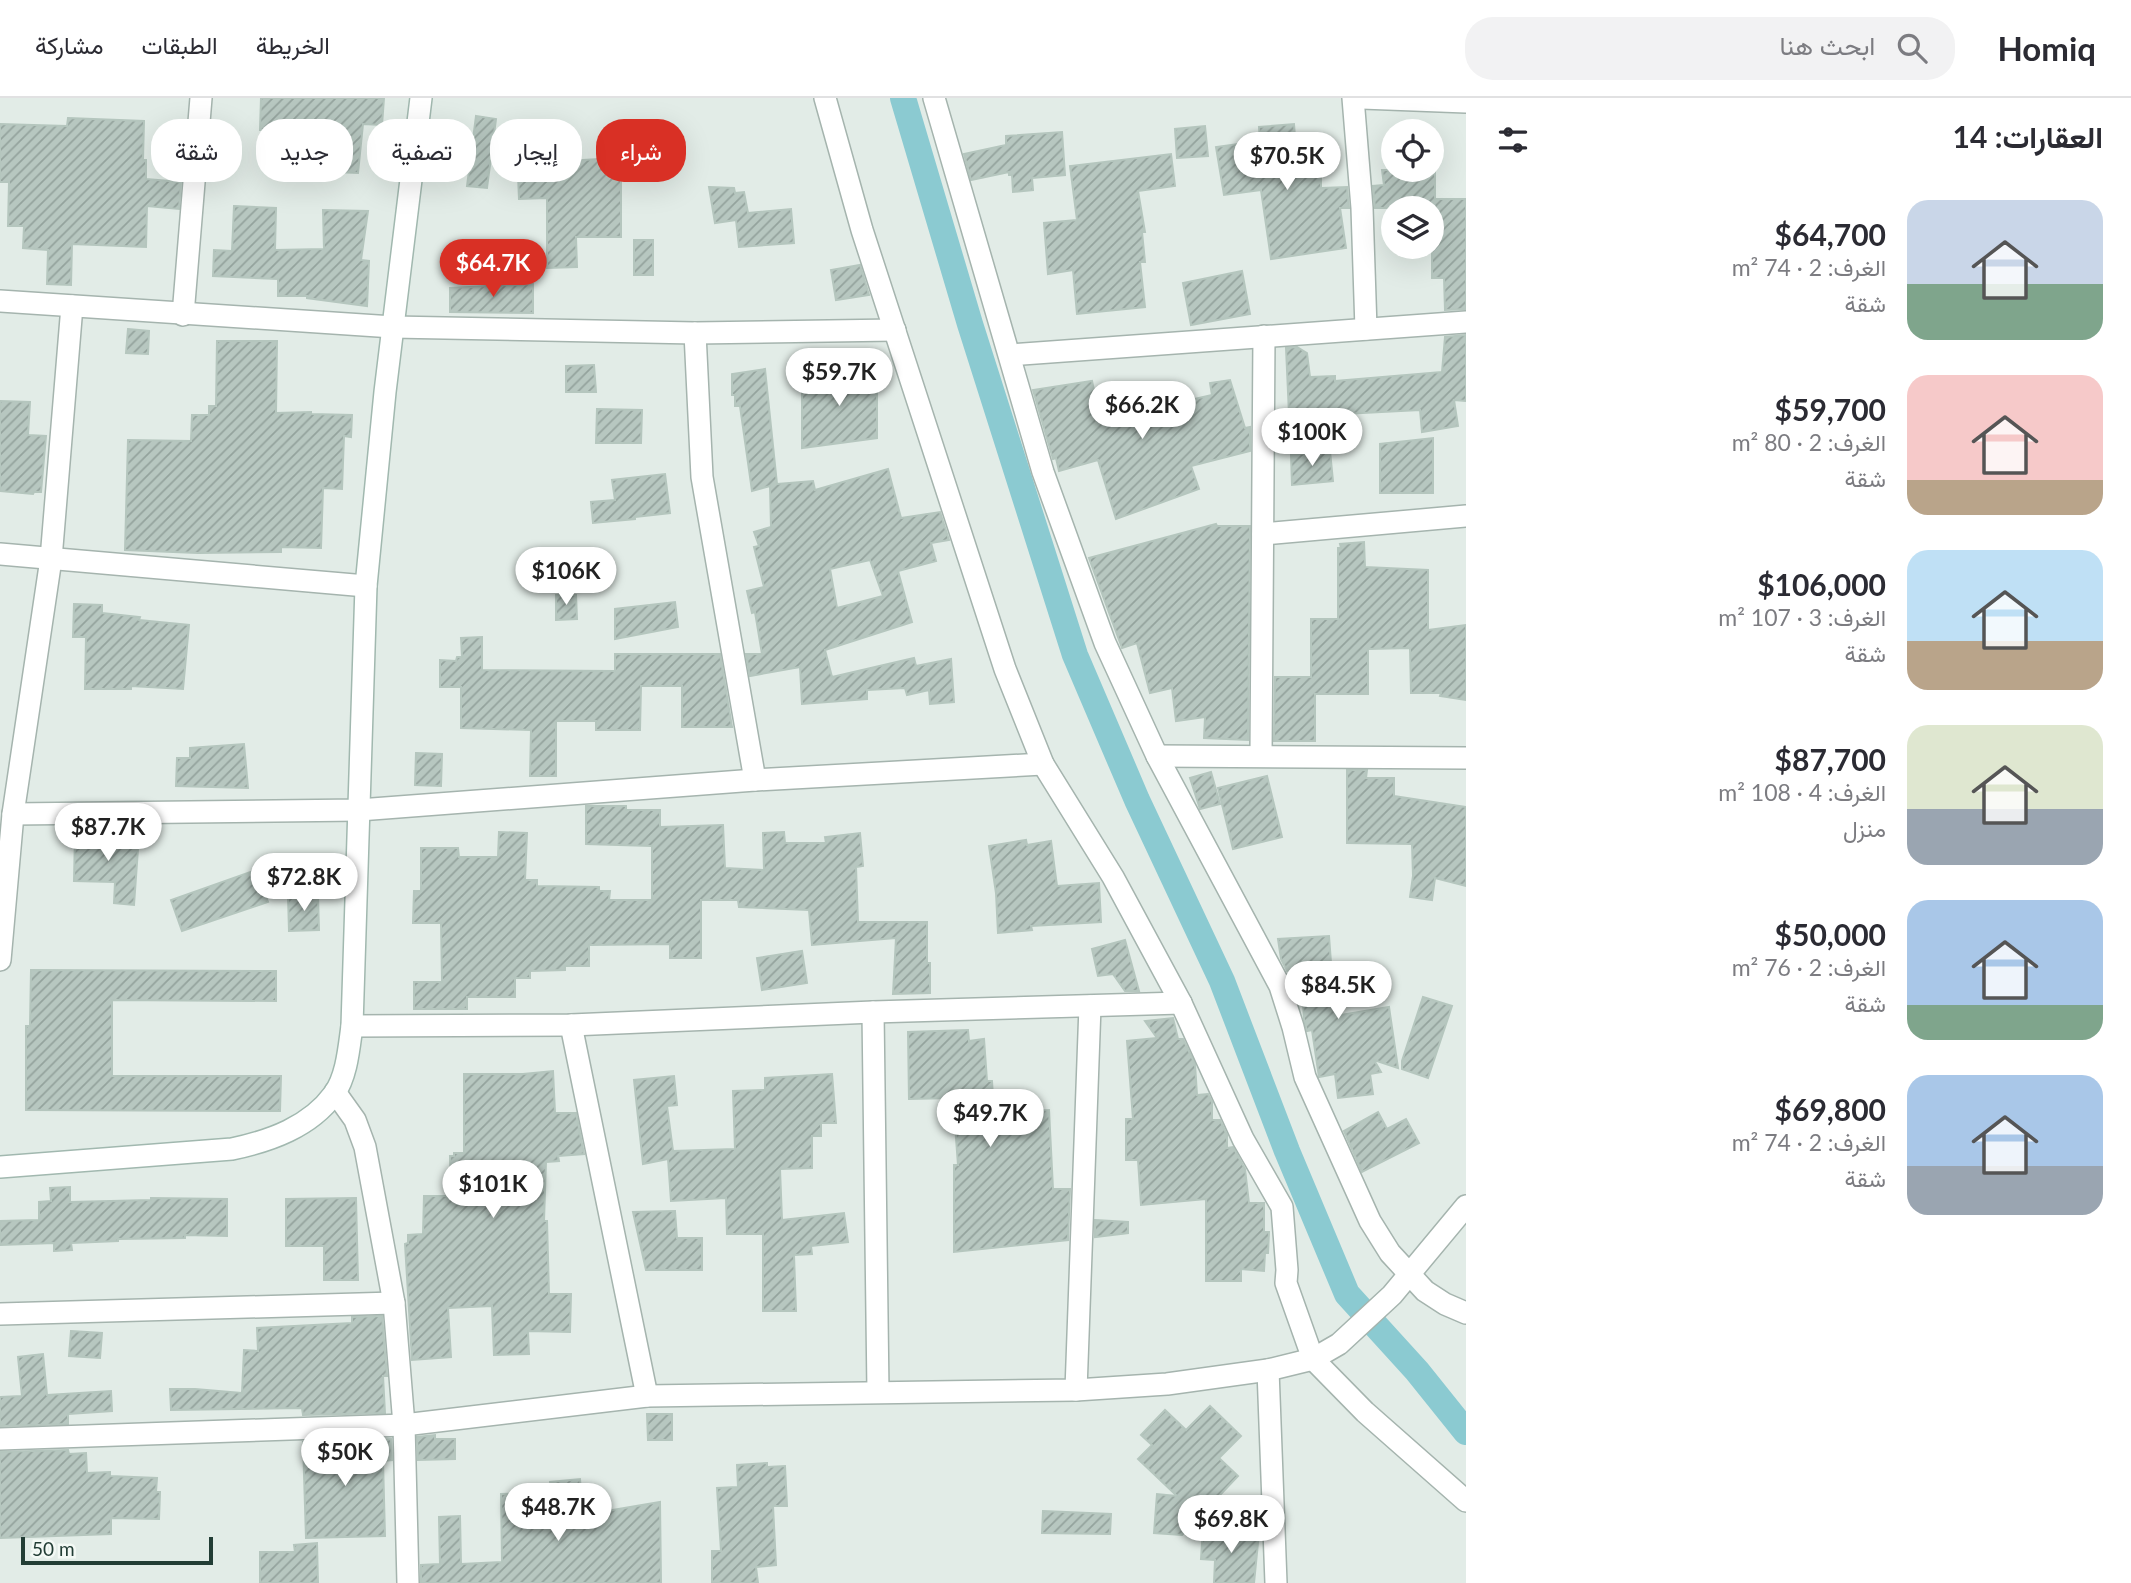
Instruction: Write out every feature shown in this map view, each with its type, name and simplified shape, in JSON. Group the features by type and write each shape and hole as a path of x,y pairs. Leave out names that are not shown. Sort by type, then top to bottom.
{"street":[{"path":"183,315 201,98"},
{"path":"0,1167 243,1147 267,1141 293,1128 317,1111 335,1092 348,1058 352,1026 366,586 393,327 421,98"},
{"path":"825,98 862,230 1005,669 1044,764 1113,877 1181,1003 1243,1139 1282,1207 1286,1283 1313,1359 1365,1412 1466,1501"},
{"path":"934,98 1044,472 1105,643 1157,756 1280,986 1305,1077 1370,1221 1390,1253 1425,1291 1466,1313"},
{"path":"1353,98 1362,208 1366,329"},
{"path":"1362,98 1466,102"},
{"path":"0,300 183,315 393,327 695,333 895,330"},
{"path":"0,960 4,859 51,559 72,306"},
{"path":"1010,355 1466,322"},
{"path":"695,333 702,477 755,780"},
{"path":"1261,756 1264,336"},
{"path":"1263,534 1466,516"},
{"path":"0,554 366,586"},
{"path":"1157,756 1466,758"},
{"path":"13,814 359,810 755,780 1044,764"},
{"path":"352,1026 571,1025 873,1012 1181,1003"},
{"path":"1076,1390 1090,1006"},
{"path":"873,1012 878,1392"},
{"path":"571,1025 647,1396"},
{"path":"335,1092 355,1120 365,1147 394,1303 404,1425 408,1583"},
{"path":"0,1439 404,1425 647,1396 1076,1390 1167,1384 1268,1370 1313,1359 1339,1344 1392,1295 1466,1206"},
{"path":"0,1314 394,1303"},
{"path":"1268,1370 1276,1583"}],"building":[{"path":"261,98 384,98 382,119 367,119 367,124 363,124 358,173 353,173 353,119 260,119"},
{"path":"476,116 496,119 490,119 487,188 467,186 468,182 476,182"},
{"path":"68,118 144,121 143,160 146,160 146,179 151,179 151,182 181,182 179,209 147,206 146,247 72,244 71,285 47,284 48,250 23,248 24,226 8,226 9,182 0,182 0,124 67,126"},
{"path":"1294,124 1296,149 1321,149 1321,188 1347,187 1349,208 1340,208 1346,248 1271,259 1261,190 1224,195 1216,147 1260,141 1259,127"},
{"path":"1205,126 1208,156 1177,158 1175,129"},
{"path":"1062,132 1065,175 1032,178 1033,190 1013,192 1012,175 1009,175 1009,172 971,180 964,154 1006,145 1006,136"},
{"path":"1171,154 1175,186 1138,191 1145,232 1142,232 1145,262 1140,262 1145,307 1077,314 1073,270 1048,274 1044,223 1077,220 1070,166"},
{"path":"596,159 596,182 621,182 621,237 576,237 577,267 547,268 547,198 519,199 518,182 582,182 582,160"},
{"path":"1384,182 1435,182 1435,196 1381,196 1381,208 1375,208 1373,186 1384,185"},
{"path":"709,187 734,188 735,193 744,192 748,213 791,209 794,243 739,247 736,220 715,223"},
{"path":"1444,199 1466,199 1466,309 1445,310 1444,278 1432,278 1432,259 1444,259"},
{"path":"234,206 276,208 275,250 324,249 323,210 368,211 361,260 369,261 367,306 307,296 278,296 278,279 213,276 214,250 232,251"},
{"path":"634,240 653,240 653,275 634,275"},
{"path":"860,265 869,295 836,300 831,270"},
{"path":"1242,271 1250,314 1191,325 1183,283"},
{"path":"533,284 533,313 450,312 450,288"},
{"path":"128,329 149,331 148,354 126,353"},
{"path":"1466,335 1466,401 1454,400 1458,426 1422,432 1420,410 1306,416 1306,413 1289,414 1286,348 1297,347 1307,353 1310,377 1335,376 1335,381 1442,372 1445,337"},
{"path":"217,341 277,341 276,413 352,415 351,437 344,436 342,489 323,488 321,548 281,547 281,552 198,553 125,550 128,440 191,441 192,415 209,415 209,406 216,406"},
{"path":"594,365 596,392 566,392 566,366"},
{"path":"765,369 777,484 813,481 815,490 888,469 901,518 940,512 949,540 931,543 936,561 898,571 912,622 825,650 832,677 914,658 916,666 951,659 954,702 930,704 929,690 907,695 905,688 867,690 867,699 802,704 800,667 750,676 746,654 762,654 755,612 752,613 747,591 764,587 754,547 759,546 754,532 771,527 770,486 752,491 740,406 735,406 735,395 732,395 732,374","holes":["870,560 883,596 837,608 830,569"]},
{"path":"802,372 877,372 877,438 802,448"},
{"path":"1230,380 1245,428 1250,427 1250,451 1191,466 1199,489 1116,519 1098,460 1059,471 1033,390 1092,381 1099,413 1142,398 1146,410 1212,395 1210,383"},
{"path":"0,401 30,402 28,435 46,436 41,492 33,494 0,491"},
{"path":"597,409 642,410 641,443 596,443"},
{"path":"1433,438 1433,493 1380,493 1380,444"},
{"path":"1330,451 1333,481 1292,485 1291,455"},
{"path":"665,474 670,513 593,523 591,502 615,500 612,480"},
{"path":"1216,524 1250,526 1248,740 1204,738 1205,717 1176,721 1172,688 1150,693 1137,643 1122,648 1089,558"},
{"path":"1364,542 1365,567 1428,570 1428,630 1466,625 1466,700 1440,696 1441,693 1411,693 1410,648 1368,649 1368,694 1315,694 1315,741 1274,741 1275,677 1311,677 1311,619 1338,619 1338,548 1341,548 1340,544"},
{"path":"556,595 576,595 577,619 556,620"},
{"path":"675,602 678,627 615,639 615,609"},
{"path":"74,604 102,605 102,613 140,617 139,620 189,625 183,689 131,686 131,689 85,689 86,637 73,637"},
{"path":"482,637 482,670 615,671 615,654 720,654 732,727 682,727 682,686 641,686 640,730 596,730 596,721 556,721 556,776 530,776 531,730 461,728 461,687 440,687 440,660 456,661 457,657 462,657 461,638"},
{"path":"244,744 248,788 176,786 177,758 190,758 190,748"},
{"path":"416,753 442,754 441,786 415,785"},
{"path":"1347,770 1367,770 1366,778 1394,778 1394,796 1466,807 1466,886 1435,878 1432,900 1410,897 1413,876 1412,844 1347,843"},
{"path":"1211,772 1220,804 1200,809 1190,778"},
{"path":"1267,776 1282,837 1233,849 1218,788"},
{"path":"586,806 626,806 626,810 660,810 660,827 723,825 725,868 764,870 763,833 784,832 785,843 826,843 825,837 860,833 863,866 856,867 858,922 927,922 930,993 893,994 896,938 812,945 809,910 739,907 738,900 701,900 701,958 670,958 670,944 589,945 589,966 530,971 530,978 515,978 515,997 467,997 467,1009 414,1009 414,982 442,982 441,923 413,923 414,891 421,891 421,848 458,848 459,857 498,857 499,832 527,833 525,880 537,880 537,886 599,887 599,891 610,891 609,900 652,900 652,846 586,844"},
{"path":"75,834 139,835 134,905 114,903 115,882 74,881"},
{"path":"1026,840 1027,845 1051,841 1057,886 1099,883 1101,922 1031,926 1032,930 998,933 996,893 989,846"},
{"path":"256,870 268,902 182,931 171,900"},
{"path":"318,895 319,930 289,931 288,896"},
{"path":"1329,936 1335,1016 1389,1007 1398,1068 1374,1060 1381,1072 1370,1074 1373,1094 1338,1098 1335,1074 1319,1077 1312,1030 1307,1031 1304,1020 1301,969 1287,971 1281,959 1278,939"},
{"path":"1125,940 1139,991 1125,991 1113,974 1098,976 1092,949"},
{"path":"802,951 807,983 762,990 757,958"},
{"path":"31,970 276,971 276,1001 112,1000 112,1076 281,1076 280,1111 26,1110 26,1026 30,1026"},
{"path":"1423,997 1452,1006 1428,1078 1402,1069 1402,1061"},
{"path":"1173,1018 1178,1039 1183,1039 1195,1064 1197,1095 1208,1094 1212,1102 1212,1120 1220,1120 1227,1135 1227,1148 1233,1147 1245,1169 1249,1203 1264,1203 1264,1232 1269,1232 1264,1271 1241,1269 1241,1281 1206,1281 1206,1199 1141,1205 1138,1160 1126,1160 1126,1119 1133,1119 1127,1041 1157,1038 1145,1021"},
{"path":"968,1030 969,1041 984,1039 987,1081 992,1081 994,1113 1049,1110 1053,1189 1070,1189 1068,1240 954,1252 954,1165 958,1165 953,1098 909,1099 908,1032"},
{"path":"553,1071 555,1113 576,1113 584,1154 558,1156 559,1161 546,1162 544,1221 547,1221 549,1294 571,1294 570,1332 528,1331 529,1354 494,1355 492,1306 448,1308 451,1357 412,1360 405,1244 408,1243 408,1235 423,1234 424,1196 451,1196 450,1156 464,1153 464,1074"},
{"path":"832,1074 836,1123 821,1123 821,1136 812,1136 812,1168 780,1169 782,1220 844,1213 848,1242 811,1246 812,1254 794,1255 796,1311 763,1311 763,1234 727,1234 726,1198 671,1201 668,1159 643,1164 634,1080 674,1076 677,1105 667,1106 673,1151 735,1149 733,1091 765,1090 765,1078"},
{"path":"1378,1112 1387,1129 1406,1119 1419,1143 1362,1172 1344,1131"},
{"path":"70,1187 70,1202 151,1198 227,1199 227,1236 185,1235 185,1238 71,1243 72,1250 54,1251 54,1243 0,1245 0,1221 39,1220 39,1202 51,1201 50,1188"},
{"path":"356,1198 358,1280 324,1280 324,1246 286,1246 286,1199"},
{"path":"675,1211 677,1238 702,1238 702,1270 646,1270 633,1212"},
{"path":"1095,1220 1128,1222 1128,1233 1095,1237"},
{"path":"382,1316 387,1376 383,1376 385,1413 303,1415 302,1408 171,1410 170,1389 242,1393 244,1350 258,1351 257,1328 352,1323 352,1317"},
{"path":"71,1331 102,1333 100,1358 69,1356"},
{"path":"43,1354 47,1395 111,1391 112,1411 68,1414 68,1424 0,1426 0,1397 22,1396 18,1357"},
{"path":"1210,1406 1241,1436 1219,1458 1238,1476 1182,1535 1154,1533 1157,1494 1177,1496 1138,1459 1152,1445 1141,1435 1165,1410 1186,1430"},
{"path":"647,1414 672,1414 672,1440 648,1440"},
{"path":"435,1435 435,1439 455,1439 455,1459 418,1460 417,1437"},
{"path":"391,1439 392,1460 383,1461 385,1536 306,1538 303,1442"},
{"path":"68,1450 69,1454 86,1453 87,1473 110,1472 110,1476 157,1478 156,1492 160,1492 159,1519 111,1518 111,1534 0,1538 0,1452"},
{"path":"767,1463 767,1467 785,1466 787,1506 773,1506 776,1565 756,1567 758,1583 712,1583 712,1551 721,1551 717,1488 738,1487 737,1465"},
{"path":"580,1479 583,1515 660,1502 661,1583 421,1583 421,1565 440,1564 439,1517 460,1516 461,1564 502,1562 501,1494 551,1492 550,1482"},
{"path":"1043,1511 1111,1514 1110,1534 1042,1533"},
{"path":"1203,1528 1259,1533 1254,1583 1214,1583 1215,1560 1201,1559"},
{"path":"317,1543 318,1583 260,1583 260,1552 295,1552 294,1545"}],"waterway":[{"path":"903,98 970,324 1075,655 1137,800 1222,981 1287,1151 1347,1294 1417,1371 1466,1432"}]}
